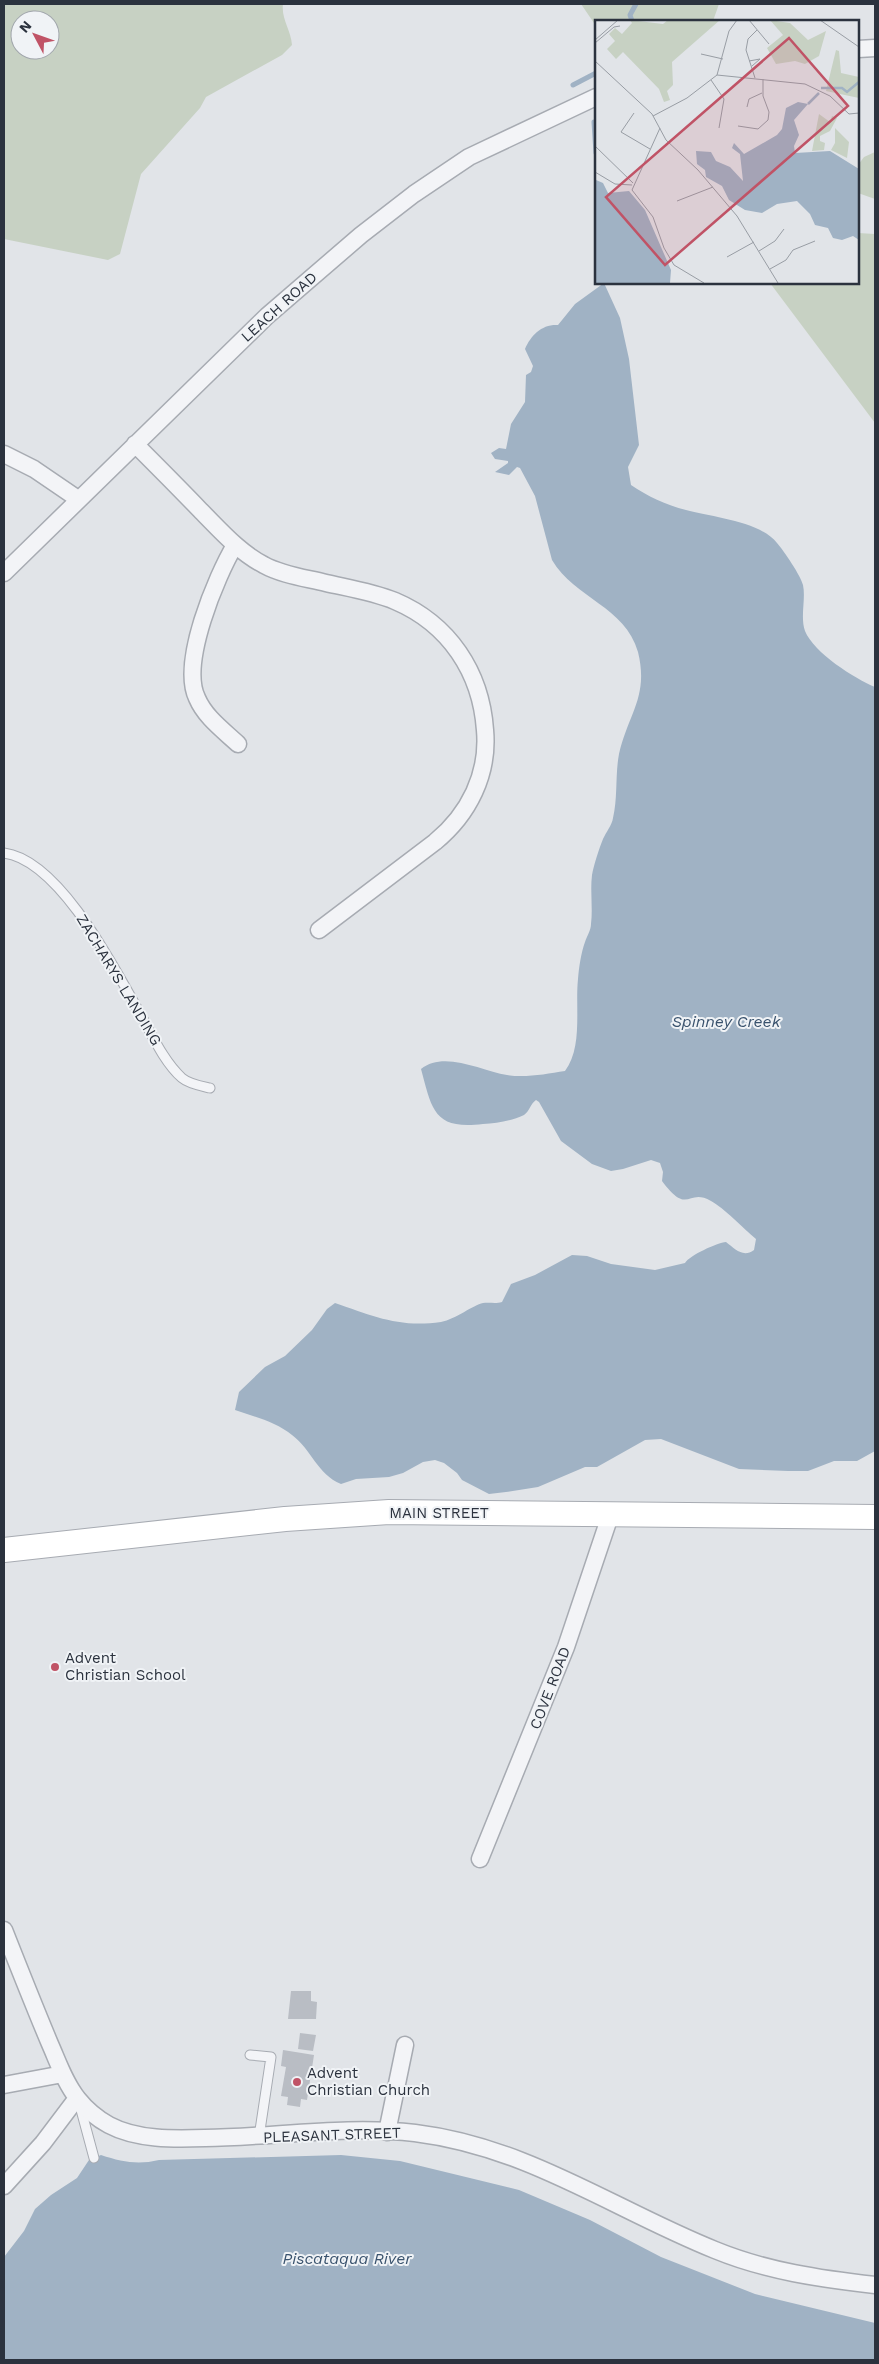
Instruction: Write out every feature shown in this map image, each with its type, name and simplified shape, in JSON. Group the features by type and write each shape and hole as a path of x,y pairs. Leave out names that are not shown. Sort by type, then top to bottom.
{"main road":[{"name":"MAIN STREET","path":"4,1550 343,1514 389,1512 875,1517"}],"street":[{"path":"859,49 875,48"},
{"name":"LEACH ROAD","path":"4,573 289,296 414,194 469,157 595,97"},
{"path":"135,444 235,545 254,559 277,570 382,597 419,613 438,627 464,657 476,687 486,734 485,761 474,796 466,809 435,842 319,930"},
{"path":"4,454 34,469 78,499"},
{"path":"235,545 223,566 214,588 197,644 192,677 194,692 204,710 238,744"},
{"name":"COVE ROAD","path":"480,1859 566,1647 611,1513"},
{"name":"PLEASANT STREET","path":"4,1930 63,2074 78,2098 104,2122 129,2132 178,2138 387,2132 447,2138 516,2157 694,2241 747,2262 802,2274 875,2285"},
{"path":"387,2132 405,2045"},
{"path":"4,2085 63,2074"},
{"path":"4,2186 43,2143 78,2098"}],"lane":[{"name":"ZACHARYS LANDING","path":"4,853 24,858 34,864 75,907 95,937 155,1041 174,1069 182,1078 190,1083 210,1088"},
{"path":"250,2055 271,2057 260,2137"},
{"path":"78,2098 94,2158"}],"green space":[{"path":"4,4 283,4 283,15 292,45 282,55 206,97 200,108 141,174 120,254 108,260 4,239"},
{"path":"581,4 719,4 713,20 595,20 595,25"},
{"path":"875,152 875,199 859,193 859,164 864,157"},
{"path":"859,233 875,234 875,423 771,284 859,284"}],"water":[{"name":"Spinney Creek","path":"604,284 620,318 629,359 639,445 628,467 631,485 671,506 734,521 759,530 769,536 784,552 802,581 804,590 804,626 810,639 817,648 836,664 856,678 875,687 875,1451 857,1461 834,1461 808,1471 739,1469 661,1439 645,1440 597,1467 585,1467 538,1487 506,1492 489,1494 462,1480 457,1473 444,1463 435,1460 423,1462 403,1473 389,1477 356,1479 341,1484 326,1474 299,1441 286,1430 265,1420 235,1410 239,1392 265,1367 285,1356 312,1330 327,1309 335,1303 386,1320 412,1323 441,1322 479,1304 502,1302 511,1284 535,1275 572,1255 587,1256 611,1264 655,1270 685,1263 692,1256 726,1242 743,1253 754,1250 756,1239 716,1204 697,1197 683,1199 671,1192 662,1181 663,1172 660,1163 651,1160 611,1171 592,1164 561,1141 539,1102 536,1100 532,1103 528,1112 514,1119 488,1124 467,1125 454,1124 445,1120 438,1114 428,1096 421,1069 441,1061 452,1061 507,1075 543,1074 565,1071 574,1051 577,1027 579,970 582,951 591,926 592,875 601,843 612,821 619,754 639,694 641,668 632,636 611,613 573,584 552,560 535,496 520,468 517,467 509,475 495,472 508,463 508,461 495,459 491,453 499,448 506,449 511,424 525,402 526,375 531,372 533,366 525,349 530,339 542,328 558,325 575,304"},
{"name":"Piscataqua River","path":"101,2155 123,2161 151,2162 159,2160 341,2155 400,2161 519,2190 590,2220 661,2257 755,2294 875,2323 875,2360 4,2360 4,2257 24,2231 35,2209 51,2195 77,2178 89,2160"}],"building":[{"path":"291,1991 311,1991 311,2001 317,2002 316,2019 288,2019"},
{"path":"300,2033 316,2035 313,2051 298,2049"},
{"name":"Advent Christian Church","path":"283,2050 314,2055 307,2100 301,2099 300,2107 287,2105 288,2097 281,2096 286,2067 281,2066"}],"waterway":[{"name":"Spinney Creek","path":"632,20 630,15 636,4"},
{"name":"Spinney Creek","path":"573,85 595,74"},
{"name":"Spinney Creek","path":"594,122 595,138"}],"place":[{"name":"Advent Christian School","path":"55,1667"},
{"name":"Advent Christian Church","path":"297,2082"}]}
